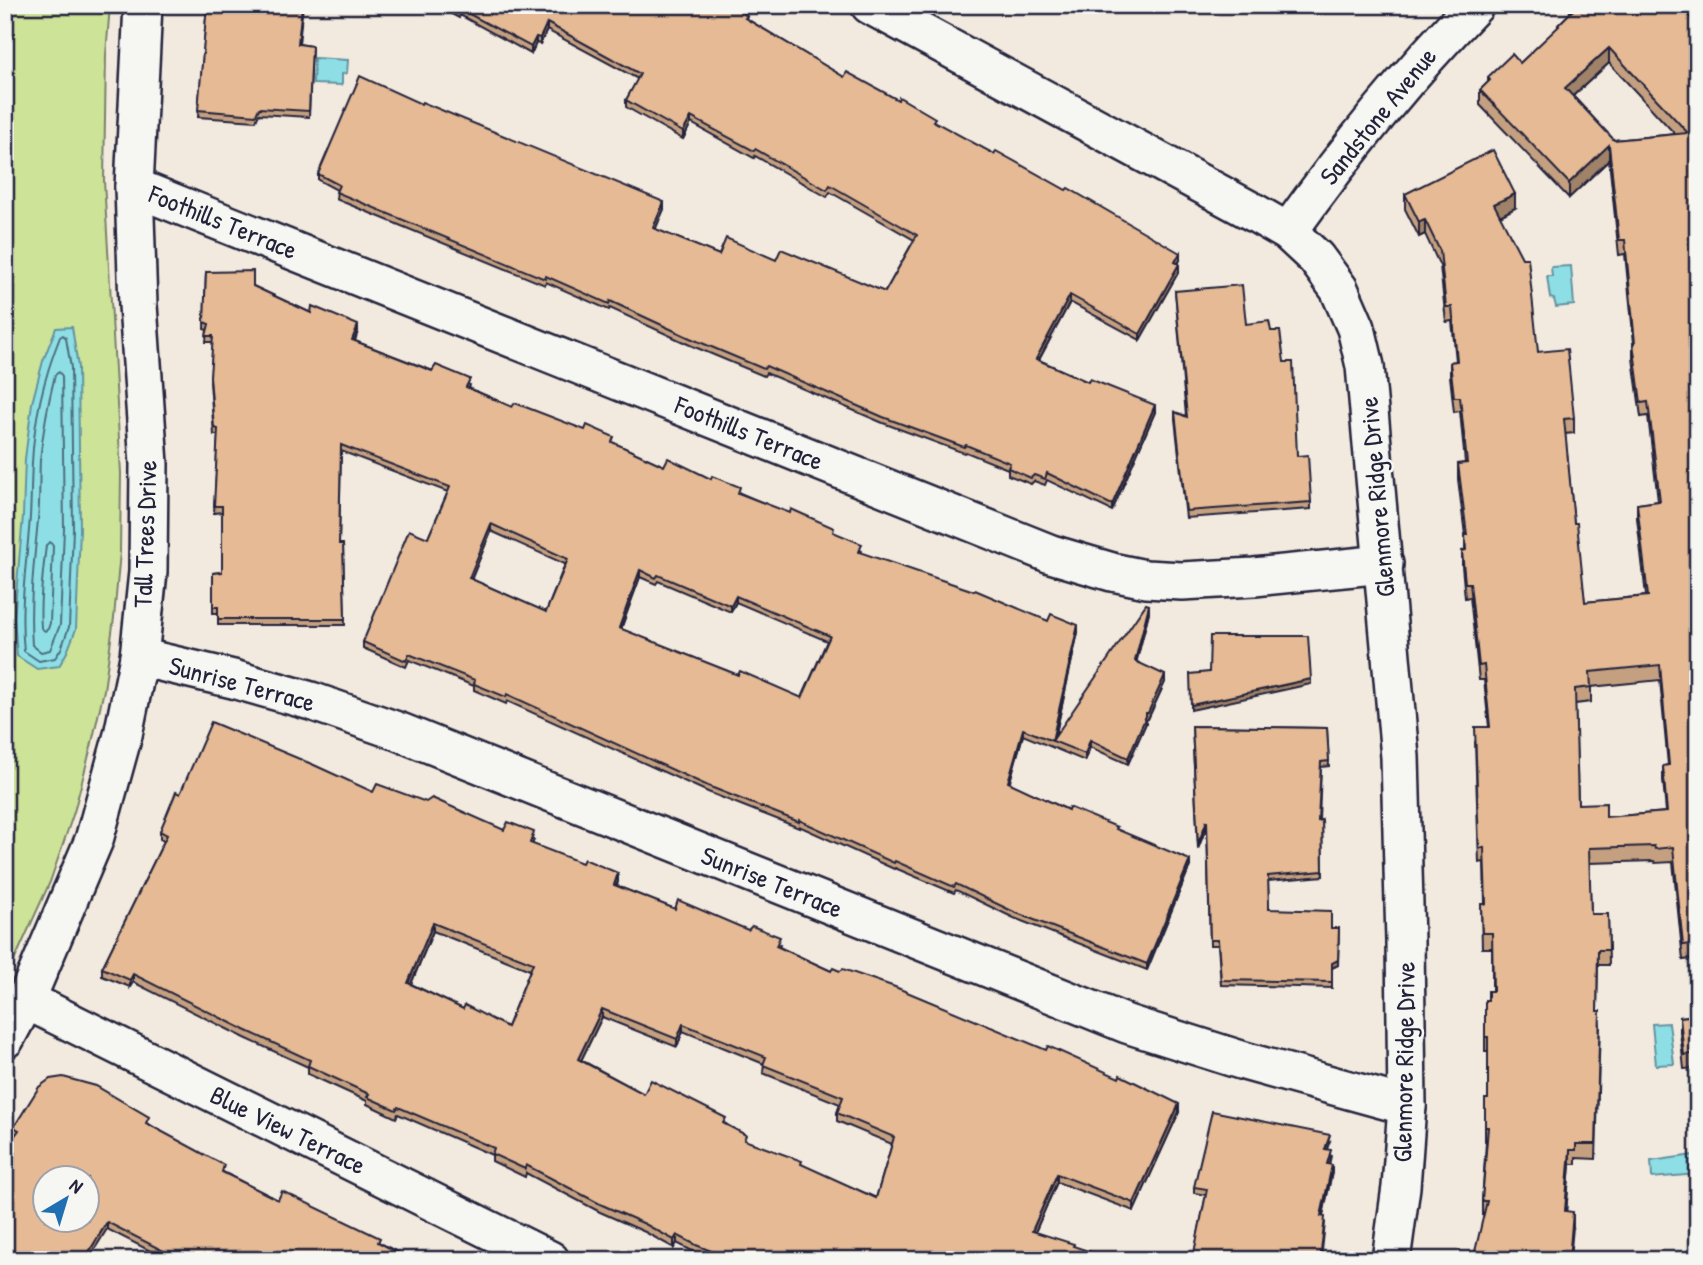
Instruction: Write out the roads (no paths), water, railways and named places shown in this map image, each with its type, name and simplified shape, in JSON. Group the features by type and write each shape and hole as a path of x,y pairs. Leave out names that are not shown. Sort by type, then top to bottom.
{"street":[{"name":"Tall Trees Drive","path":"5,1039 26,1000 94,840 123,734 138,657 148,572 149,464 138,305 134,187 143,5"},
{"name":"Glenmore Ridge Drive","path":"870,5 918,16 1288,232 1316,258 1339,289 1356,328 1365,366 1400,757 1407,1105 1401,1187 1391,1260"},
{"name":"Sandstone Avenue","path":"1288,232 1331,171 1380,110 1432,49 1475,5"},
{"name":"Foothills Terrace","path":"134,187 1051,554 1083,564 1146,579 1181,581 1254,577 1384,564"},
{"name":"Sunrise Terrace","path":"138,657 298,697 400,732 1127,1024 1407,1105"},
{"name":"Blue View Terrace","path":"26,1000 550,1260"}],"water":[{"path":"314,58 348,60 347,73 342,74 342,85 313,84"},
{"path":"1571,266 1574,305 1556,307 1554,299 1550,298 1547,276 1552,276 1551,267"},
{"path":"72,327 78,367 80,529 76,629 59,666 37,669 17,656 14,618 25,459 32,403 43,361 56,328"},
{"path":"1669,1023 1674,1064 1656,1065 1652,1024"},
{"path":"1694,1155 1697,1174 1652,1178 1651,1161"}]}
